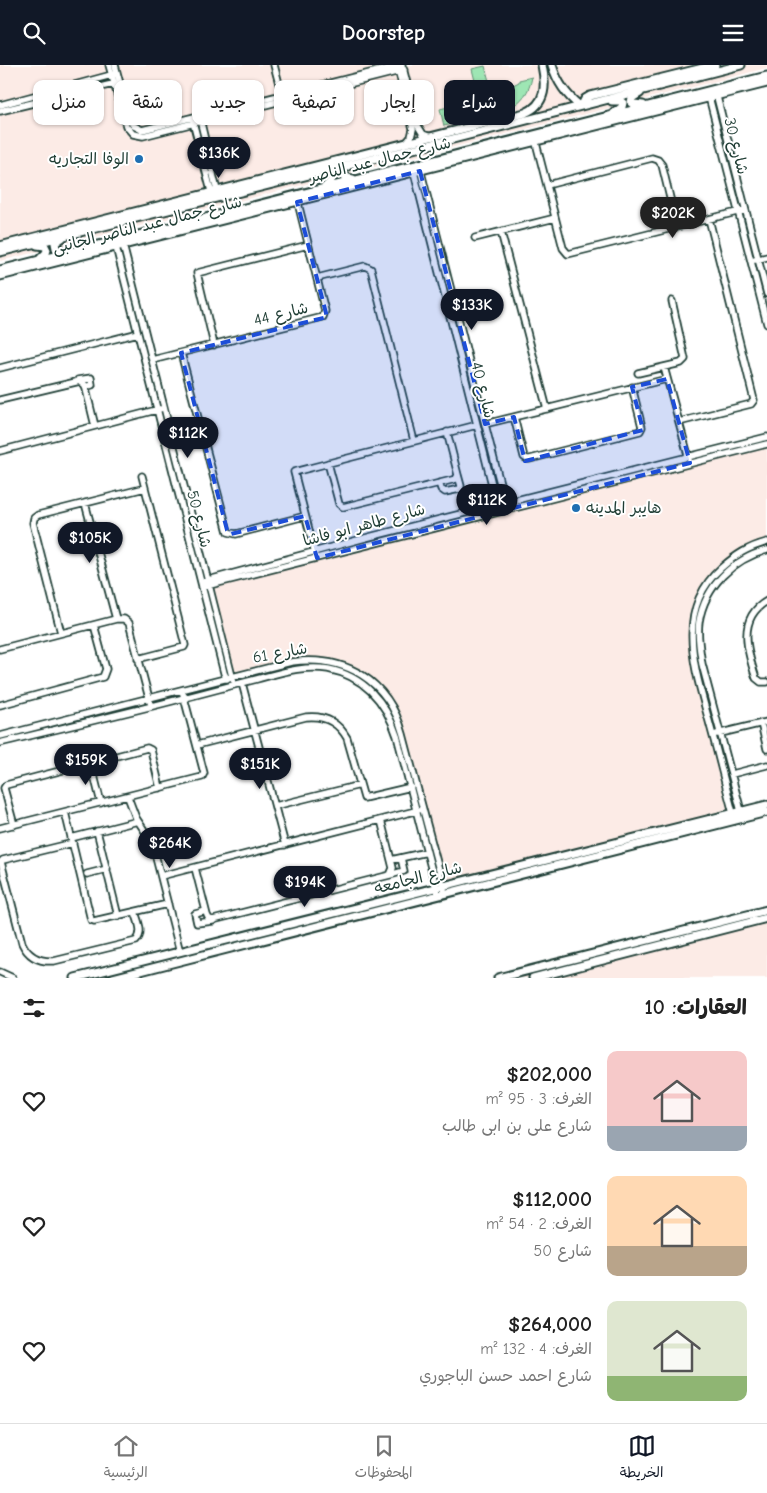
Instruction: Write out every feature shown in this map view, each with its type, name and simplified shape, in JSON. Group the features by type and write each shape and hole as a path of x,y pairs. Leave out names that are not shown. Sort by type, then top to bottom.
{"main road":[{"path":"444,137 525,113 532,109 539,103 544,92 545,79 542,65"},
{"path":"552,65 562,88 581,105 584,99 590,96 701,72 715,65"},
{"name":"شارع جمال عبد الناصر","path":"215,195 313,173 444,137 601,101 701,72 741,65"},
{"path":"535,138 611,115 712,93 767,76"},
{"name":"شارع جمال عبد الناصر الجانبى","path":"0,276 119,243 712,93 767,83"},
{"path":"649,88 632,97 631,101 634,104 651,105"},
{"path":"601,101 622,102 622,107 611,115"},
{"name":"شارع جمال عبد الناصر الجانبى","path":"0,246 352,161 406,143 431,137 444,137"},
{"path":"352,161 341,171 340,175 358,179"},
{"name":"شارع جمال عبد الناصر","path":"297,199 358,179 416,169"},
{"path":"313,173 328,173 331,175 331,181 324,189"},
{"path":"0,252 67,235 114,220"},
{"path":"67,235 56,242 55,247 58,250 71,252"},
{"path":"0,270 71,252 119,243"},
{"path":"30,244 43,245 47,248 46,253 38,261"},
{"name":"شارع الجامعه","path":"75,978 441,890 636,841 767,805"},
{"name":"شارع الجامعه","path":"636,841 767,813"},
{"name":"شارع الجامعه","path":"116,977 140,975 147,970 223,951 441,890"},
{"path":"498,978 767,910"},
{"path":"532,978 767,919"},
{"path":"221,942 223,951"},
{"path":"116,977 117,968"},
{"path":"147,970 149,978"}],"street":[{"path":"109,65 116,80"},
{"path":"114,65 114,74"},
{"path":"274,65 278,80"},
{"path":"352,80 400,67"},
{"path":"400,67 418,126 424,134 431,137"},
{"path":"400,67 412,127 411,137 406,143"},
{"path":"0,105 114,74"},
{"path":"0,111 114,84"},
{"name":"شارع 30","path":"712,93 746,210 767,294"},
{"name":"شارع 30","path":"712,93 738,212 767,324"},
{"path":"126,125 131,132 143,136 180,125"},
{"path":"134,125 140,129 166,125"},
{"path":"194,125 215,195"},
{"path":"201,125 215,195"},
{"path":"195,131 202,129"},
{"path":"535,138 563,248 566,253 572,254 746,210"},
{"path":"547,185 652,158 662,165 677,227"},
{"name":"شارع 40","path":"416,169 505,503"},
{"name":"شارع 40","path":"416,169 497,505"},
{"name":"شارع 44","path":"152,360 322,318 325,311 297,199"},
{"path":"475,238 556,218"},
{"path":"679,422 751,404 754,400 709,219"},
{"path":"501,231 547,409"},
{"name":"شارع 50","path":"119,243 157,410 233,685"},
{"name":"شارع 50","path":"119,243 152,360 205,583"},
{"path":"214,345 197,273 308,245"},
{"path":"751,261 767,257"},
{"path":"317,278 366,266 371,269 414,441"},
{"path":"638,373 681,363 685,357 672,301"},
{"path":"0,368 138,333"},
{"path":"181,353 228,531 231,534 236,534 305,516"},
{"path":"664,367 689,460"},
{"path":"652,370 655,382"},
{"path":"485,424 667,379"},
{"path":"0,400 78,380 82,381 94,427"},
{"path":"514,417 524,457 530,459 640,431 642,425 632,387"},
{"path":"0,451 164,408"},
{"path":"316,555 294,472 477,425"},
{"path":"439,483 441,489 445,492 460,489 461,486 447,432"},
{"name":"شارع طاهر ابو فاشا","path":"205,583 689,460 767,437"},
{"name":"شارع طاهر ابو فاشا","path":"316,555 505,503 689,460 767,444"},
{"path":"328,463 339,504 342,507 457,479 458,475"},
{"path":"138,659 185,645 142,476"},
{"path":"61,633 33,520 38,515 145,488"},
{"path":"85,503 116,619"},
{"path":"733,813 696,673 692,632 696,608 706,585 724,565 746,549 767,542"},
{"path":"741,811 700,653 698,632 702,610 713,588 728,570 748,556 767,550"},
{"path":"767,601 753,613 746,635 756,678 761,682 767,682"},
{"path":"0,649 116,619 124,619 129,623 151,707"},
{"path":"0,705 103,677 106,669 94,625"},
{"name":"شارع 61","path":"0,736 300,660 328,662 346,667 365,676 379,689 397,715 411,787 420,810 427,852 441,890"},
{"name":"شارع 61","path":"0,743 303,668 320,668 344,674 359,681 374,693 386,709 400,735 441,890"},
{"path":"242,683 285,845"},
{"path":"0,828 128,797 203,776 204,773 182,690"},
{"path":"196,745 306,717 320,717 339,727 347,738 363,797 366,799 411,787"},
{"path":"713,735 764,723 767,749"},
{"path":"14,825 4,788 6,785 149,748 160,788"},
{"path":"91,763 101,803"},
{"path":"732,774 767,765"},
{"path":"274,806 360,785"},
{"path":"128,797 138,821 152,842 180,952"},
{"path":"161,876 420,810"},
{"path":"65,812 91,920 94,921 168,904"},
{"path":"381,820 393,869 390,875"},
{"path":"136,912 140,933 136,941 54,961 41,960 26,950 22,943 1,861 72,841 97,831 138,821"},
{"path":"97,831 118,915"},
{"path":"391,860 427,852"},
{"path":"206,911 195,914 197,923 404,871 401,858"},
{"path":"195,868 209,919 215,920"},
{"path":"87,874 107,869"},
{"path":"0,972 13,978"}],"highlighted area":[{"path":"420,171 485,424 514,417 525,461 643,430 632,387 667,379 690,463 317,558 305,516 231,534 227,530 181,353 327,317 297,202"}],"shaded area":[{"path":"0,65 767,65 767,68 709,83 0,261"},
{"path":"767,440 767,546 747,552 727,566 713,582 703,600 697,619 695,641 697,659 739,816 441,892 397,723 386,703 376,691 366,682 348,672 320,664 297,665 230,681 205,583"},
{"path":"767,914 767,978 516,978"}],"green space":[{"path":"485,66 489,80 475,80 472,69"},
{"path":"532,77 525,95 515,104 515,84 519,80"},
{"path":"444,108 444,125 448,125 444,126 440,109"}],"place":[{"name":"الوفا التجاريه","path":"139,159"},
{"name":"هايبر المدينه","path":"576,508"}]}
